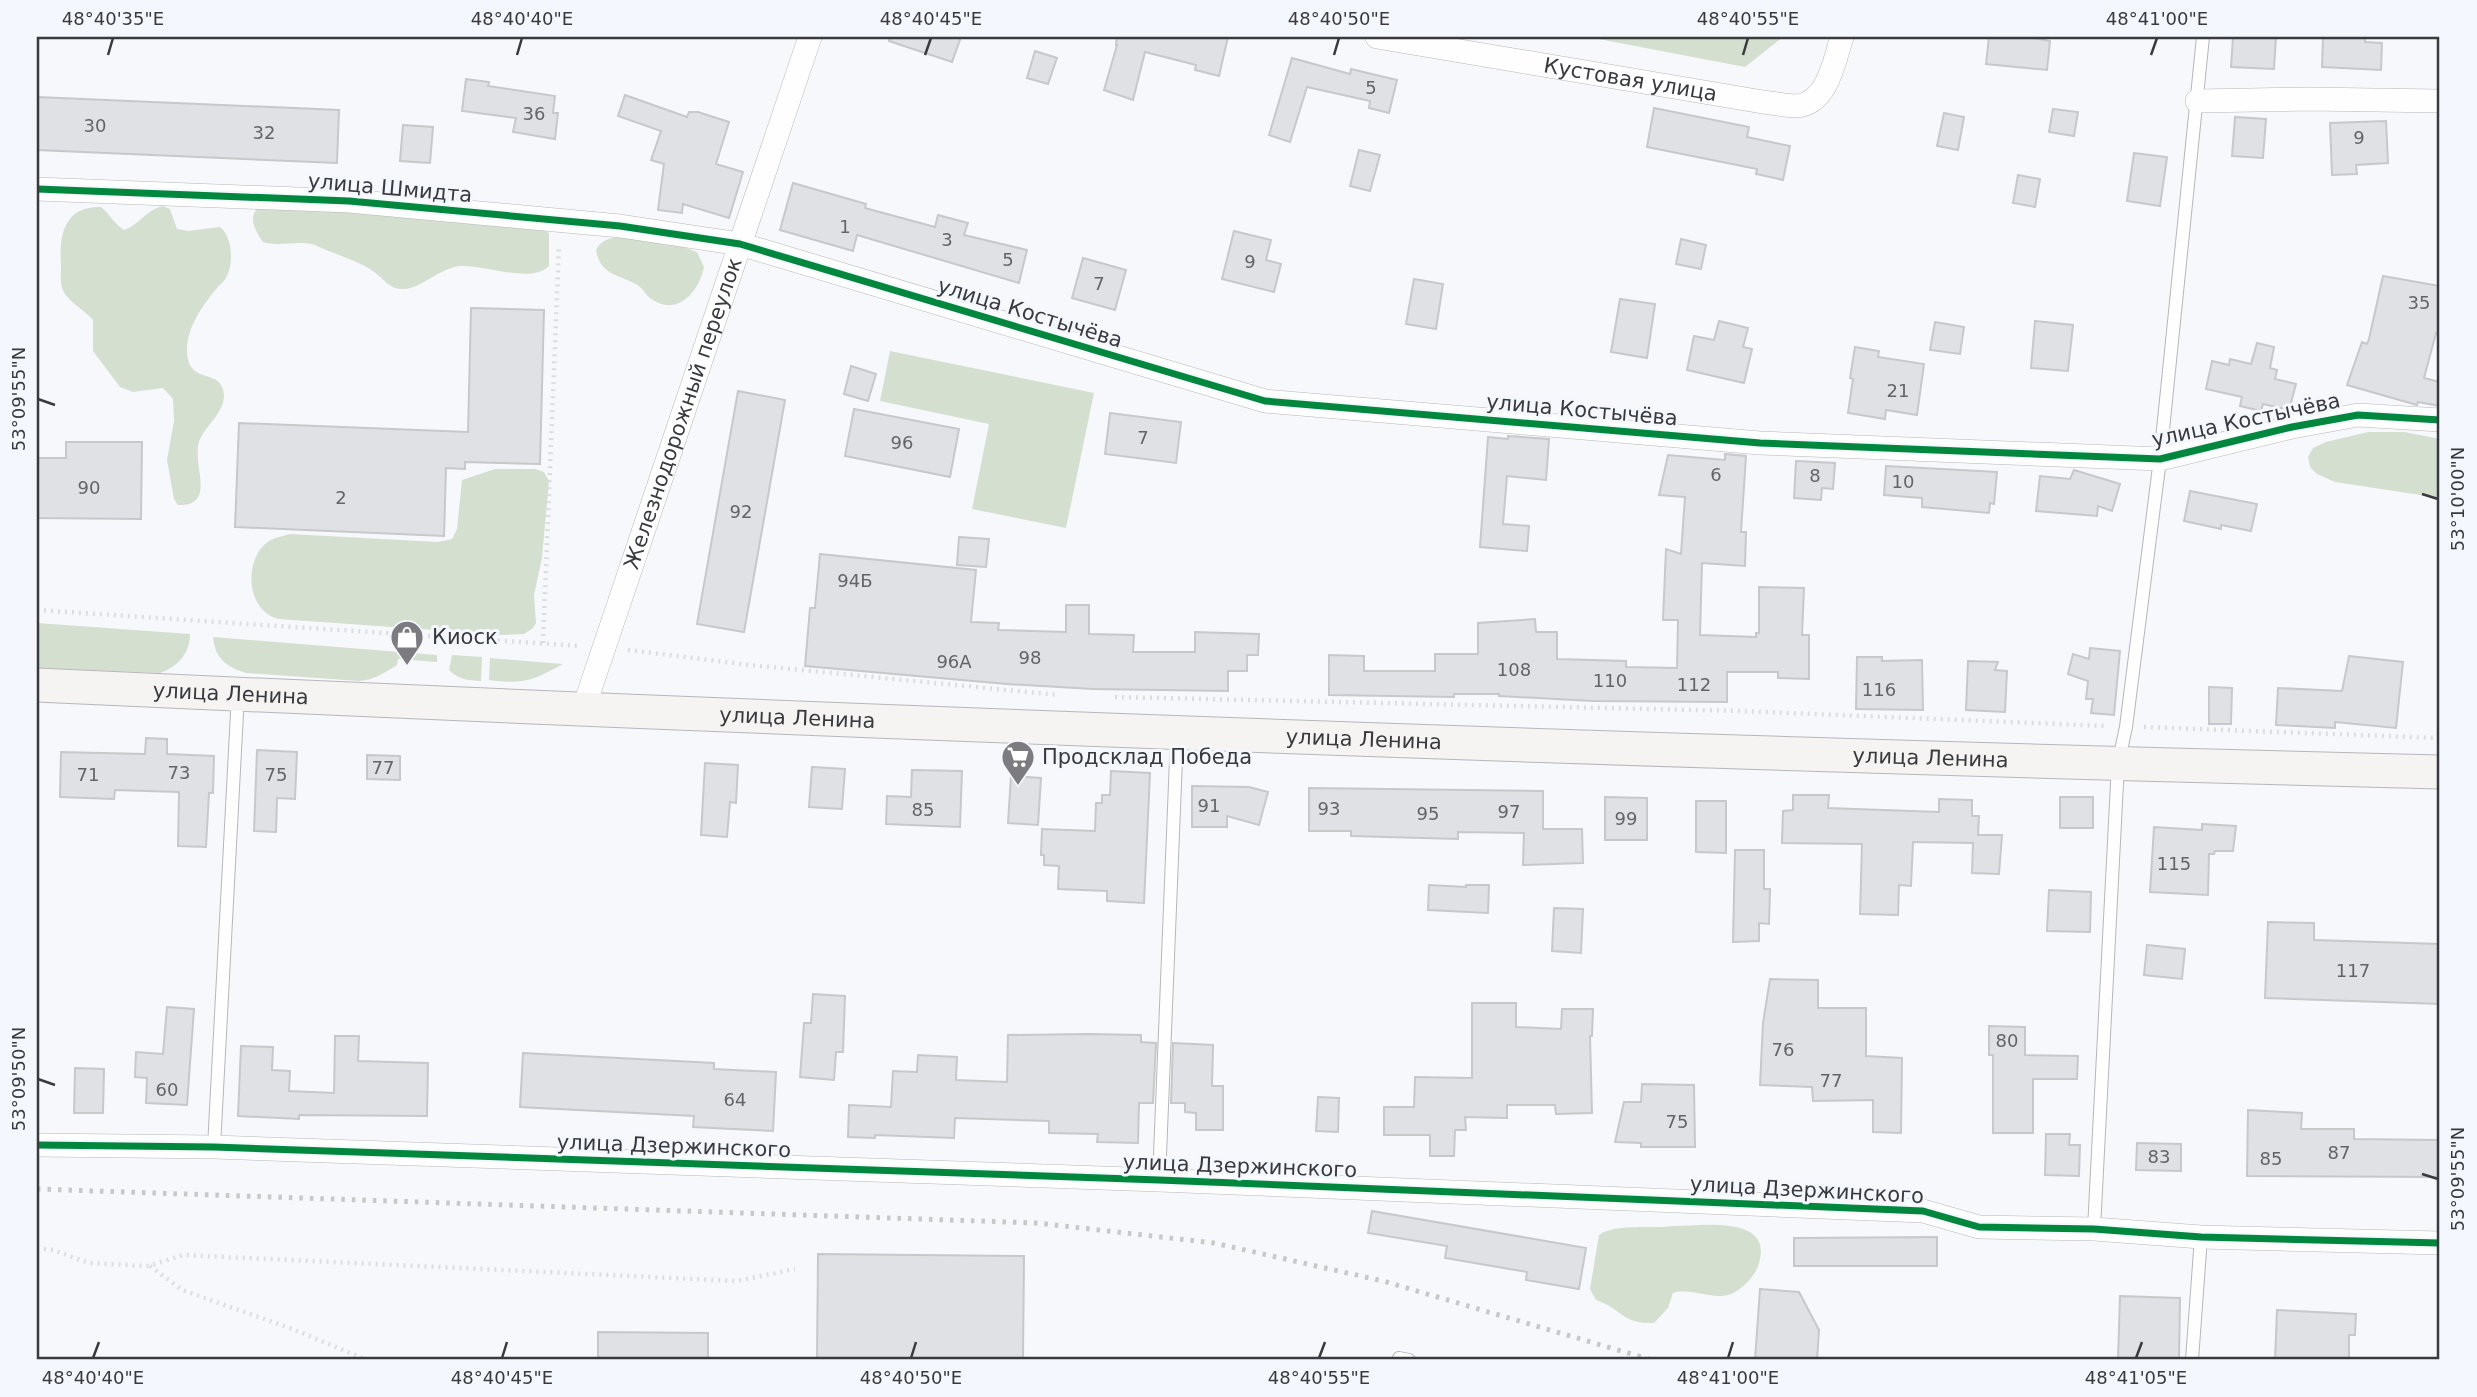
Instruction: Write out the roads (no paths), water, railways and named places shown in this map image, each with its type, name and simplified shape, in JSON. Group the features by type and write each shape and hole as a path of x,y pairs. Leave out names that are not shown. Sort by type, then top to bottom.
{"main road":[{"name":"улица Ленина","path":"37,685 1177,734 2440,772"}],"street":[{"name":"Железнодорожный переулок","path":"583,710 810,37"},
{"name":"Кустовая улица","path":"1377,37 1797,106 1813,100 1825,85 1842,37"},
{"path":"2196,101 2440,101"},
{"name":"улица Шмидта","path":"37,189 331,199 620,226 740,244"},
{"name":"улица Костычёва","path":"740,244 1265,401 1760,443 2160,458 2292,427 2358,415 2440,420"},
{"name":"улица Дзержинского","path":"37,1145 214,1147 1158,1180 1923,1211 1979,1227 2094,1229 2201,1237 2440,1243"}],"lane":[{"path":"2094,1229 2119,764 2160,458 2203,37"},
{"path":"214,1147 238,694"},
{"path":"1158,1180 1177,734"},
{"path":"2192,1360 2201,1237"}],"railway":[{"path":"37,1189 1037,1223 1214,1243 1383,1281 1652,1360"}],"place":[{"name":"Киоск","path":"407,667"},
{"name":"Продсклад Победа","path":"1018,787"}]}
